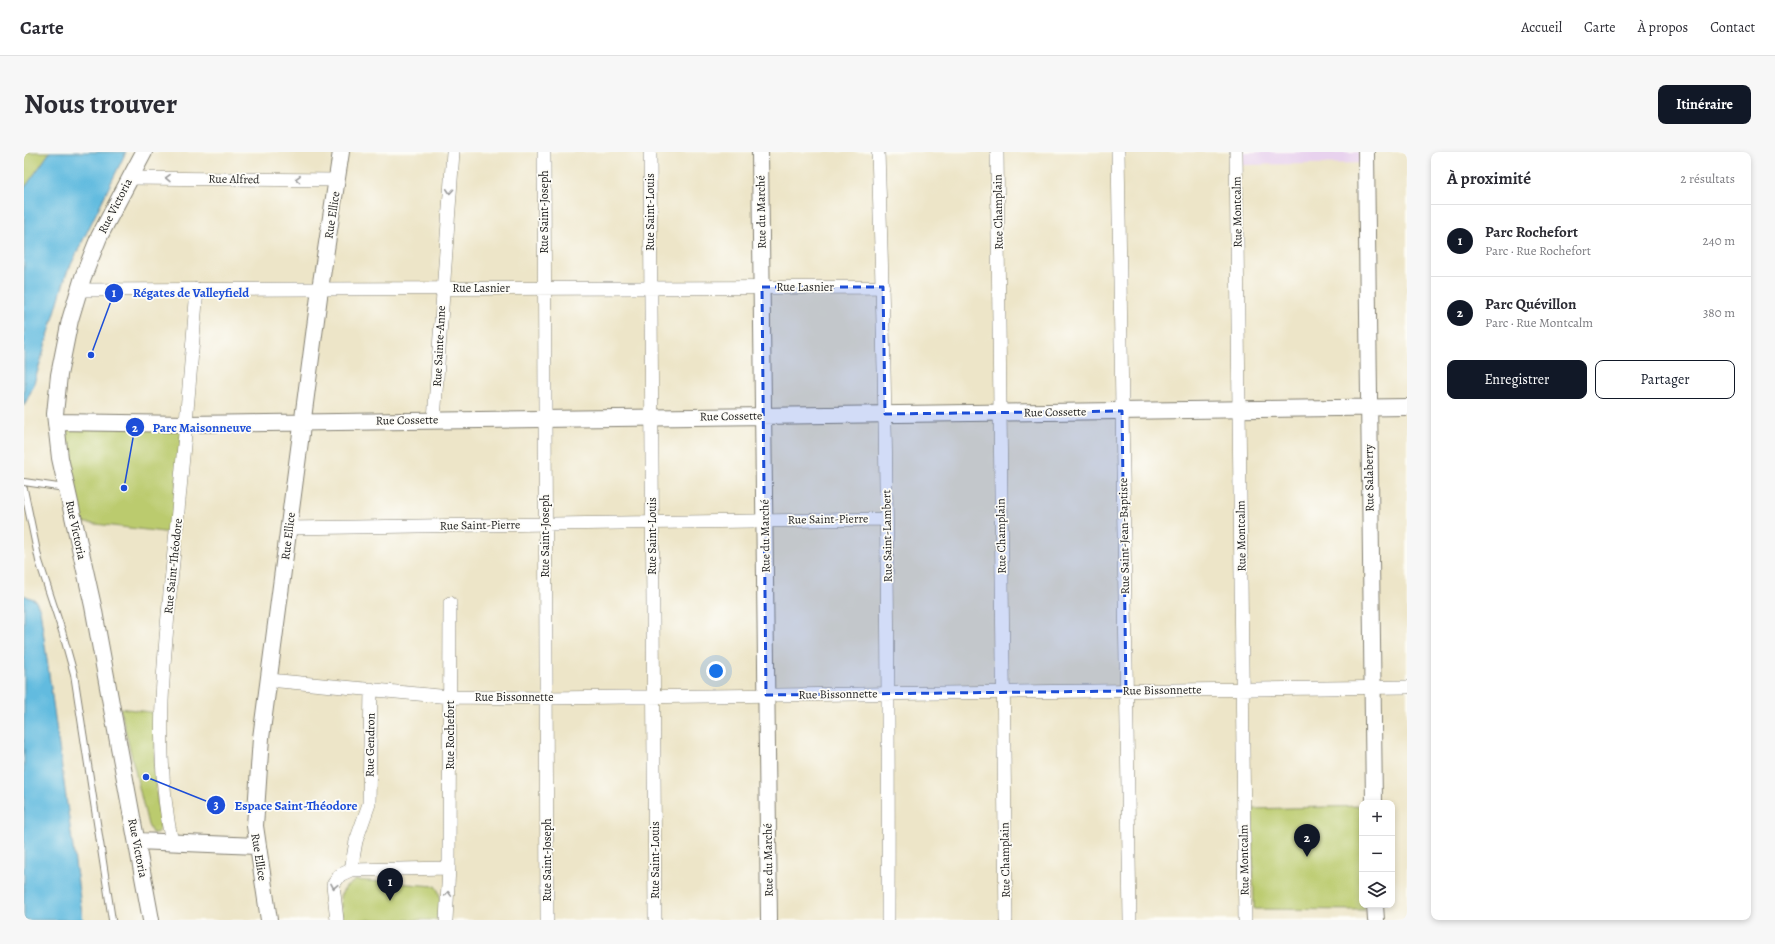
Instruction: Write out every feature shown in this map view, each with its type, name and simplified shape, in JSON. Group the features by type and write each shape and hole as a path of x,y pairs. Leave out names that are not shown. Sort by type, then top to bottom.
{"street":[{"name":"Rue Victoria","path":"144,152 91,256 79,290 70,320 59,375 56,398 56,422 60,458 92,606 151,920"},
{"name":"Rue Ellice","path":"269,920 257,846 255,811 269,680 320,289 341,152"},
{"name":"Rue Sainte-Anne","path":"434,420 442,288 453,152"},
{"name":"Rue Saint-Joseph","path":"544,152 547,920"},
{"name":"Rue Saint-Louis","path":"650,152 655,920"},
{"name":"Rue du Marché","path":"760,152 769,920"},
{"name":"Rue Saint-Lambert","path":"878,152 883,287 889,694 888,920"},
{"name":"Rue Champlain","path":"997,152 1006,920"},
{"name":"Rue Saint-Jean-Baptiste","path":"1118,152 1130,920"},
{"name":"Rue Montcalm","path":"1236,152 1245,920"},
{"name":"Rue Salaberry","path":"1366,152 1371,688 1374,800"},
{"name":"Rue Alfred","path":"130,178 337,180"},
{"name":"Rue Lasnier","path":"79,290 883,287"},
{"name":"Rue Saint-Théodore","path":"172,843 164,807 161,771 163,675 187,424 196,289"},
{"name":"Rue Cossette","path":"56,422 187,424 1407,407"},
{"name":"Rue Saint-Pierre","path":"289,528 886,519"},
{"name":"Rue Rochefort","path":"446,920 449,868 450,603"},
{"name":"Rue Bissonnette","path":"269,680 450,697 546,698 1407,687"},
{"name":"Rue Gendron","path":"351,870 356,841 369,804 371,689"},
{"path":"137,841 257,846"},
{"path":"336,920 333,885 340,875 351,870 449,868"},
{"path":"1375,908 1376,920"}],"lane":[{"path":"24,482 67,488"},
{"path":"24,489 39,561 62,631 74,674 112,920"}],"highlighted area":[{"path":"762,287 883,287 885,414 1122,411 1126,691 766,695"}],"shaded area":[{"path":"1242,152 1369,152 1370,163 1242,165"}],"green space":[{"path":"24,152 50,152 24,189"},
{"path":"63,426 182,428 172,533 78,522"},
{"path":"120,708 157,713 154,769 160,830 156,833 152,833 148,825"},
{"path":"1359,806 1359,908 1364,908 1364,910 1254,909 1252,809"},
{"path":"356,880 435,886 438,889 440,898 440,907 437,920 342,920 340,896 346,887"}],"water":[{"path":"50,152 126,152 66,275 33,387 24,406 24,189"},
{"path":"24,595 35,600 40,609 83,920 24,920"}],"place":[{"name":"Régates de Valleyfield","path":"91,355"},
{"name":"Parc Maisonneuve","path":"124,488"},
{"name":"Espace Saint-Théodore","path":"146,777"},
{"name":"Parc Quévillon","path":"1307,857"},
{"name":"Parc Rochefort","path":"390,901"}]}
